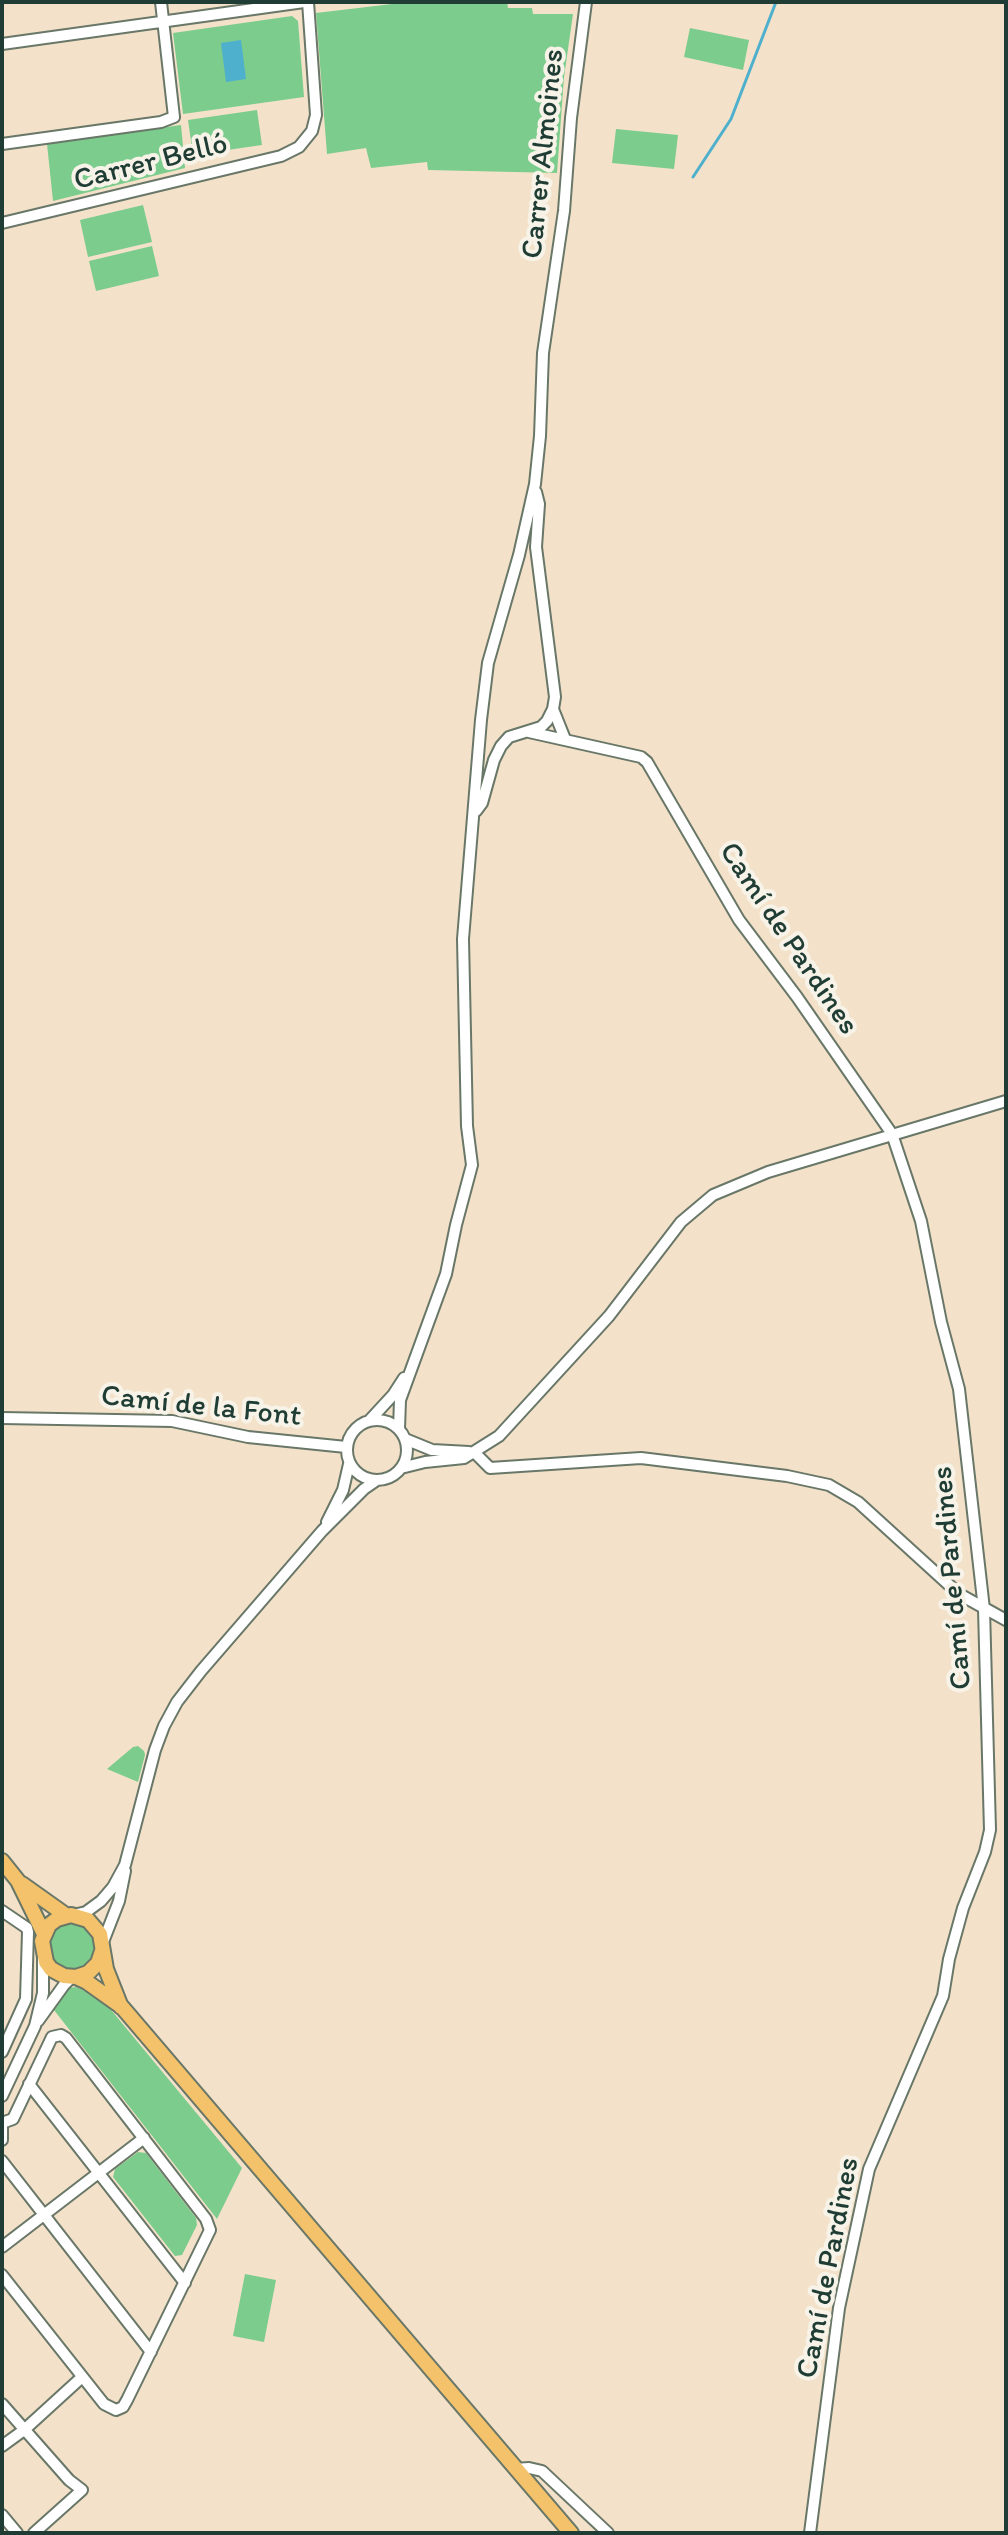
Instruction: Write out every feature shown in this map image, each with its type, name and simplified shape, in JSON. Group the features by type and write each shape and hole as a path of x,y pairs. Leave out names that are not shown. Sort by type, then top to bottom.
{"main road":[{"path":"2,1861 18,1881 44,1934 42,1955 51,1969 87,1982 122,2007 571,2533"},
{"path":"18,1881 69,1916"},
{"path":"44,1934 57,1919 69,1916 80,1917 95,1926 106,1969 122,2007"},
{"path":"74,1977 93,1969 102,1947"}],"street":[{"path":"2,144 161,122 174,117 161,2"},
{"path":"2,44 259,5 306,2"},
{"name":"Carrer Belló","path":"2,223 290,153 312,131 316,115 306,2"},
{"name":"Carrer Almoines","path":"535,484 543,353 564,211 571,118 586,2"},
{"path":"474,812 482,803 501,746 509,737 529,732 547,721 553,709 555,697 536,547 539,504 535,484"},
{"path":"399,1429 400,1400 446,1274 472,1165 467,1126 463,939 474,812 488,663 535,484"},
{"path":"553,709 565,739"},
{"name":"Camí de Pardines","path":"529,732 641,757 647,762 739,920 892,1134 921,1221 941,1322 959,1389 984,1609 990,1830 985,1852 963,1908 943,1996 869,2169 839,2308 810,2533"},
{"path":"401,1468 464,1458 512,1425 609,1316 681,1222 723,1189 768,1172 1006,1101"},
{"path":"322,1531 343,1490 349,1464 346,1447 355,1428 369,1421 393,1395 414,1363"},
{"name":"Camí de la Font","path":"2,1418 172,1421 248,1437 346,1447"},
{"path":"102,1947 123,1886 125,1865 155,1750 170,1713 201,1671 322,1531 364,1489 377,1480 391,1477 401,1468 407,1452 399,1429 383,1420 369,1421"},
{"path":"405,1439 432,1450 475,1453 490,1468 641,1458 787,1476 829,1485 858,1502 959,1594 1006,1620"},
{"path":"349,1464 362,1477 377,1480"},
{"path":"69,1916 86,1912 101,1901 125,1865"},
{"path":"2,1911 27,1928 28,1932 26,1999 2,2052"},
{"path":"35,2026 43,1993 42,1955"},
{"path":"2,2096 35,2026 64,1985 74,1977"},
{"path":"2,2140 2,2124 13,2119 52,2037 61,2035 206,2219 210,2230 123,2407 116,2410 104,2404 81,2378 2,2275"},
{"path":"29,2084 185,2283"},
{"path":"2,2247 144,2138"},
{"path":"2,2161 151,2352"},
{"path":"2,2446 81,2378"},
{"path":"2,2404 69,2480 82,2490 34,2533"},
{"path":"515,2469 542,2471 608,2533"},
{"path":"2,2515 17,2533"}],"green space":[{"path":"409,2 507,2 508,8 532,8 533,14 573,14 564,77 557,173 428,170 427,162 371,168 366,148 327,154 316,13"},
{"path":"292,16 298,21 304,97 183,114 173,33"},
{"path":"690,28 749,40 743,70 684,57"},
{"path":"257,110 262,145 193,155 188,120"},
{"path":"181,125 185,168 53,201 47,144"},
{"path":"616,129 678,135 674,169 612,163"},
{"path":"143,205 152,242 88,257 80,220"},
{"path":"152,246 159,276 96,291 89,261"},
{"path":"138,1746 145,1755 138,1782 107,1769 133,1747"},
{"path":"72,1923 89,1930 96,1947 89,1964 72,1971 55,1964 48,1947 55,1930"},
{"path":"76,1987 107,2005 242,2168 217,2219 54,2010 58,1999 68,1988"},
{"path":"138,2152 146,2153 196,2218 197,2225 182,2255 175,2256 113,2177 115,2169"},
{"path":"245,2274 276,2280 264,2342 233,2336"}],"water":[{"path":"241,40 246,79 226,82 221,43"}],"waterway":[{"path":"693,177 731,119 776,2"}]}
